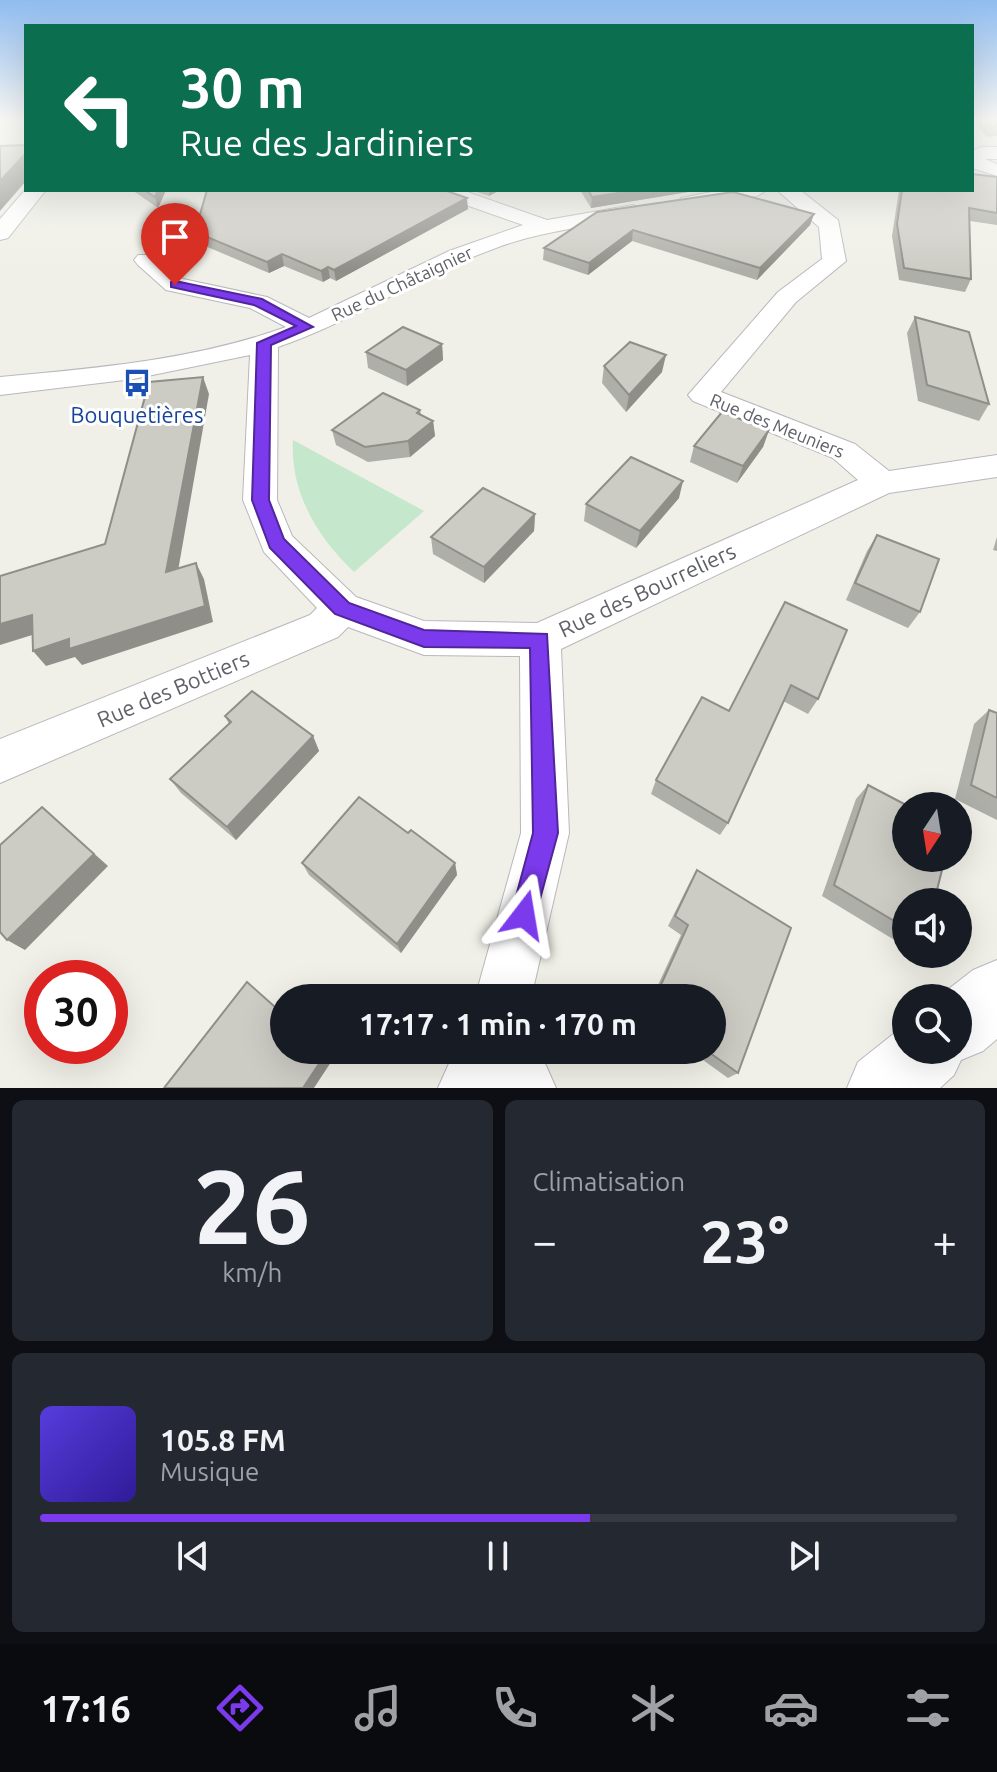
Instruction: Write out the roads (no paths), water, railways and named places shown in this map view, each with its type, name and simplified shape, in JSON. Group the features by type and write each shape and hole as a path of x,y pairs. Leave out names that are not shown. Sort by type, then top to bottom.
{"street":[{"path":"0,233 34,192"},
{"path":"448,192 545,226"},
{"name":"Rue du Châtaignier","path":"0,386 87,377 264,343 357,307 484,245 545,226 745,192"},
{"name":"Rue des Meuniers","path":"789,192 830,225 834,261 787,297 703,395 844,451 882,483"},
{"path":"146,260 175,285 258,302 307,327"},
{"path":"264,343 260,500 277,543 342,608 424,638 540,640"},
{"name":"Rue des Bourreliers","path":"507,984 545,833 540,640 882,483 978,468"},
{"name":"Rue des Bottiers","path":"0,761 324,626 342,608"},
{"path":"972,1015 997,994"},
{"path":"468,1088 479,1064"},
{"path":"514,1064 526,1088"},
{"path":"884,1088 912,1064"}],"place":[{"name":"Bouquetières","path":"137,383"}]}
